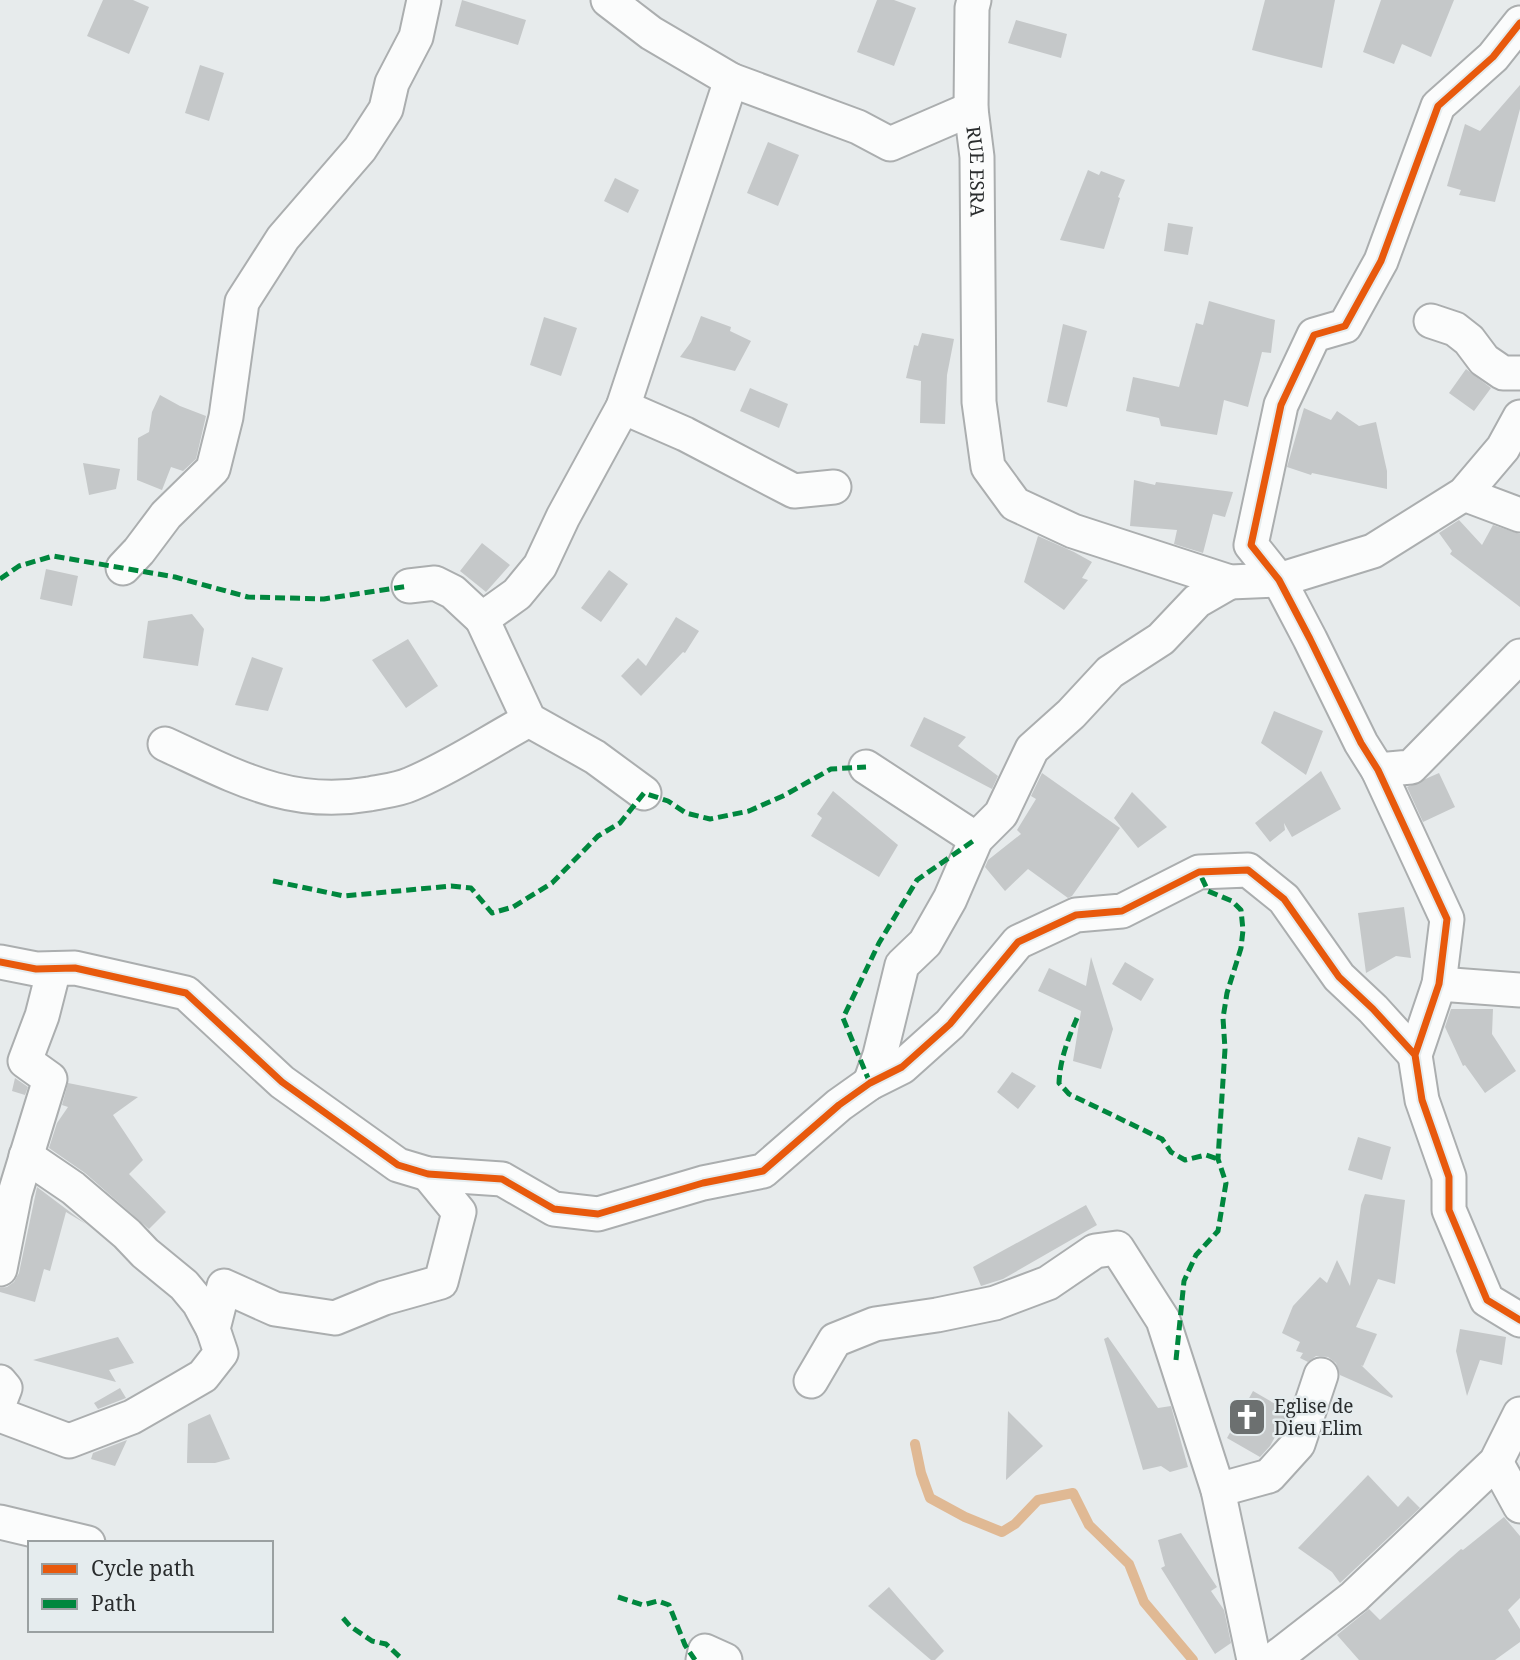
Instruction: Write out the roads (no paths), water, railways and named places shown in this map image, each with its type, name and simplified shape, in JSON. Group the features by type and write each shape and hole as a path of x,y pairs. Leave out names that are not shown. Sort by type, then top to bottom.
{"street":[{"path":"123,568 166,515 213,469 226,417 242,302 283,238 360,149 386,109 392,83 416,37 424,0"},
{"path":"608,0 651,33 731,80 858,127 890,144 971,109"},
{"name":"RUE ESRA","path":"974,0 971,109 978,169 977,341 979,402 988,467 1015,504 1073,531 1230,582"},
{"path":"1520,23 1493,57 1438,106 1381,261 1345,326 1314,335 1281,405 1251,545 1279,580 1361,743 1378,771 1447,919 1439,985 1415,1055 1422,1100 1449,1177 1449,1210 1487,1300 1520,1320"},
{"path":"482,619 517,594 540,566 563,517 623,407 731,80"},
{"path":"1431,321 1455,329 1469,340 1485,360 1503,373 1520,373"},
{"path":"623,407 685,434 794,491 834,487"},
{"path":"870,1083 880,1055 902,965 925,943 950,899 976,839 1001,814 1031,748 1072,714 1110,672 1161,639 1197,601 1230,582 1279,580 1373,551 1464,494 1503,448 1520,417"},
{"path":"1464,494 1520,515"},
{"path":"409,586 435,583 453,592 482,619 529,720 596,757 644,793"},
{"path":"1378,771 1410,767 1520,656"},
{"path":"165,744 244,781 276,791 326,798 408,786 529,720"},
{"path":"866,767 976,839"},
{"path":"0,962 36,969 75,968 186,993 282,1082 398,1165 428,1174 502,1179 554,1209 598,1214 703,1184 764,1171 839,1105 870,1083 902,1067 950,1024 1018,943 1076,915 1122,911 1199,872 1248,870 1284,898 1339,977 1415,1055"},
{"path":"0,1269 15,1193 50,1079 26,1061 42,1016 54,969"},
{"path":"1439,985 1520,990"},
{"path":"0,1415 69,1441 132,1417 203,1376 221,1353 199,1303 184,1285 73,1188 26,1156"},
{"path":"212,1329 224,1286 275,1309 335,1318 384,1298 441,1282 459,1212 428,1174"},
{"path":"811,1381 835,1340 874,1324 995,1304 1048,1283 1095,1251 1117,1248 1163,1320 1218,1490 1254,1660"},
{"path":"1218,1490 1269,1475 1298,1444 1321,1375"},
{"path":"0,1381 5,1388 0,1401"},
{"path":"1273,1660 1354,1597 1496,1462 1520,1414"},
{"path":"1496,1462 1520,1506"},
{"path":"0,1522 80,1541"},
{"path":"703,1660 705,1651 725,1660"}],"waterway":[{"path":"915,1444 930,1498 965,1517 1002,1532 1015,1524 1038,1500 1073,1493 1089,1525 1129,1564 1144,1602 1193,1660"}],"place":[{"name":"Eglise de Dieu Elim","path":"1247,1417"}]}
